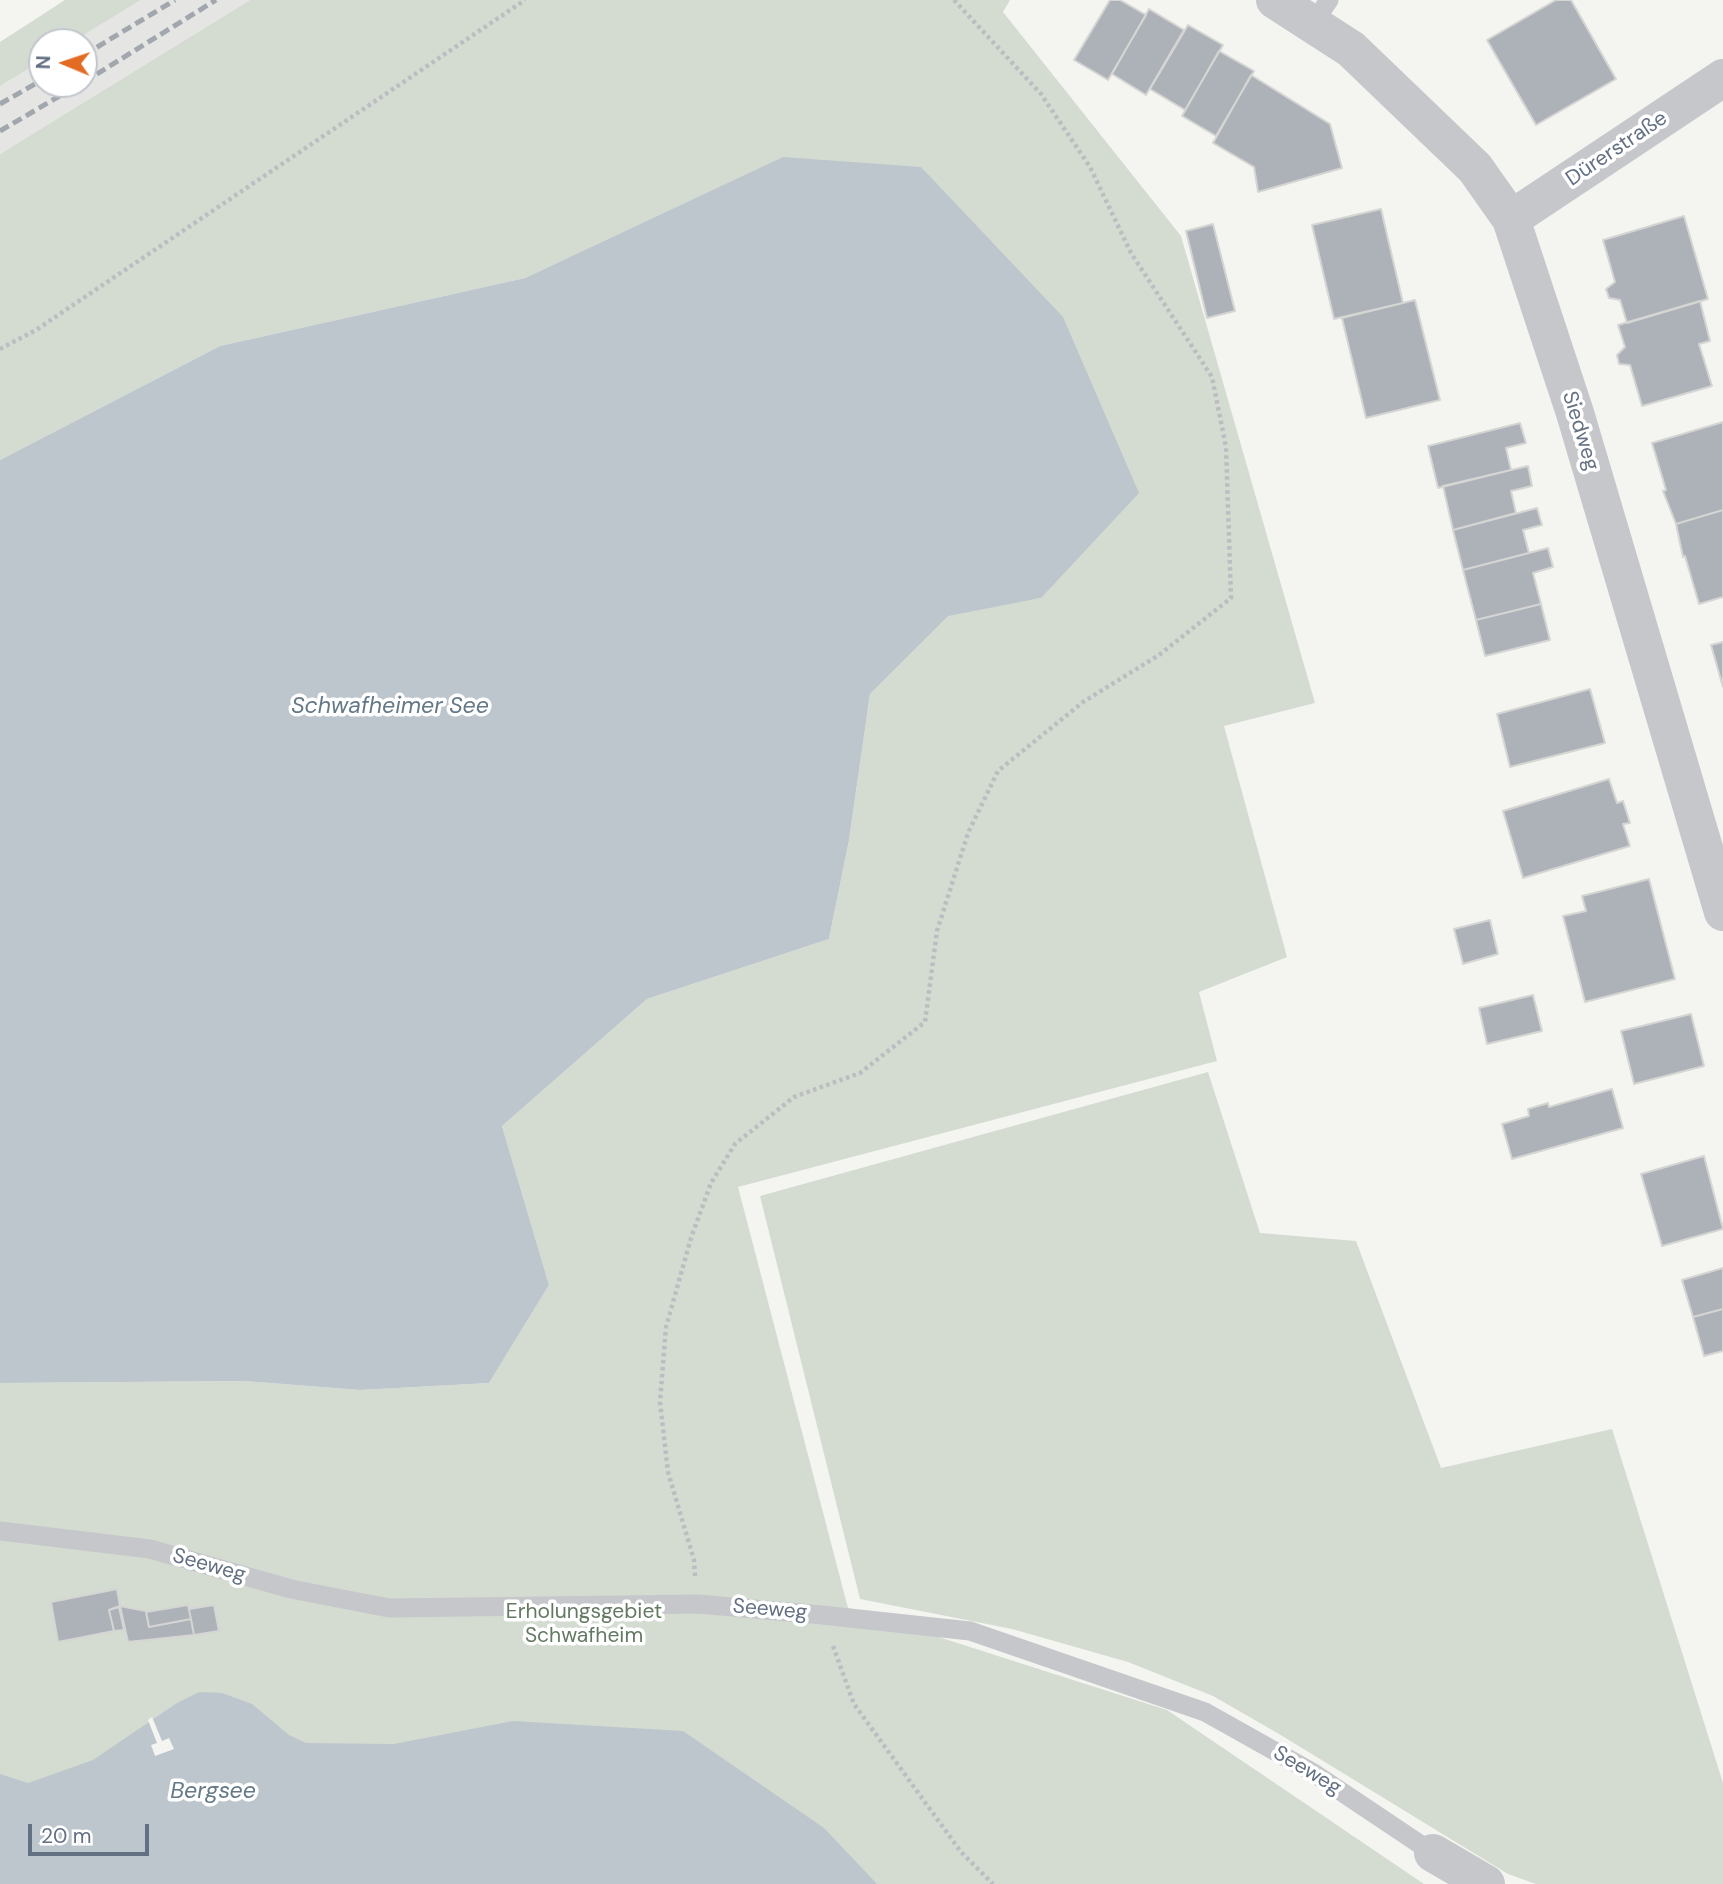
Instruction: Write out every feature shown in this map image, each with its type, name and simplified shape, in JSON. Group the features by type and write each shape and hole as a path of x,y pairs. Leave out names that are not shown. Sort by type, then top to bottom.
{"street":[{"name":"Siedweg","path":"1275,0 1321,12 1351,50 1475,168 1511,219 1575,413 1723,912"},
{"name":"Dürerstraße","path":"1511,219 1723,78"},
{"name":"Seeweg","path":"1433,1853 1486,1884"}],"lane":[{"name":"Seeweg","path":"0,1531 150,1549 291,1589 389,1608 698,1604 970,1631 1205,1713 1312,1772 1433,1853"}],"path":[{"path":"0,349 36,330 525,0"},
{"path":"698,1604 694,1560 668,1472 660,1402 666,1327 691,1238 711,1183 735,1144 794,1097 860,1073 925,1022 937,931 968,833 998,771 1083,702 1159,654 1231,597 1226,447 1212,377 1131,253 1090,167 1041,94 954,0"},
{"path":"822,1615 854,1704 961,1852 993,1884"}],"shaded area":[{"path":"141,0 250,0 98,94 98,28 95,28"},
{"path":"28,69 28,98 91,98 0,154 0,86"}],"green space":[{"path":"65,0 141,0 95,28 28,28 28,69 0,86 0,42"},
{"name":"Erholungsgebiet Schwafheim","path":"250,0 1010,0 1003,12 1181,236 1315,703 1224,726 1287,957 1199,992 1217,1061 738,1187 848,1608 1167,1710 1424,1884 0,1884 0,1383 246,1381 360,1390 489,1383 549,1285 502,1126 647,999 829,939 849,840 870,694 948,615 1041,598 784,157 525,278 220,346 0,460 0,154 91,98 98,98 98,94"},
{"path":"1208,1072 1260,1233 1356,1241 1441,1468 1612,1429 1723,1783 1723,1884 1536,1884 1508,1874 1213,1696 1128,1662 1012,1629 860,1599 760,1196"}],"water":[{"name":"Schwafheimer See","path":"783,157 921,167 1063,317 1139,493 1041,598 948,616 870,694 849,840 829,939 647,999 502,1126 549,1285 489,1383 360,1390 245,1381 0,1383 0,460 220,346 525,278"},
{"name":"Bergsee","path":"199,1692 222,1693 252,1704 289,1735 306,1743 394,1744 513,1721 683,1731 824,1828 877,1884 0,1884 0,1774 28,1783 93,1760 177,1703"}],"pier":[{"path":"152,1717 162,1741 169,1738 174,1749 155,1756 151,1745 157,1743 148,1720"}],"building":[{"path":"1110,0 1120,0 1146,15 1108,80 1074,60"},
{"path":"1556,0 1571,0 1616,79 1536,125 1487,40"},
{"path":"1149,9 1184,30 1146,95 1112,74"},
{"path":"1188,25 1223,45 1185,110 1150,89"},
{"path":"1219,51 1254,71 1216,136 1182,116"},
{"path":"1251,75 1330,124 1342,168 1258,192 1254,167 1213,143"},
{"path":"1381,209 1403,303 1334,319 1312,225"},
{"path":"1684,216 1708,299 1627,323 1620,300 1609,298 1606,289 1615,282 1603,240"},
{"path":"1213,224 1235,311 1207,318 1186,231"},
{"path":"1415,300 1440,400 1366,418 1342,318"},
{"path":"1700,301 1710,341 1699,344 1712,386 1642,406 1630,365 1619,364 1617,355 1625,347 1618,325"},
{"path":"1723,422 1723,510 1676,524 1663,491 1666,490 1652,443"},
{"path":"1520,423 1526,443 1506,448 1511,470 1438,488 1428,446"},
{"path":"1528,466 1532,486 1511,491 1516,513 1453,530 1443,486"},
{"path":"1537,508 1542,525 1523,530 1529,553 1463,570 1453,530"},
{"path":"1723,510 1723,597 1699,604 1685,556 1683,557 1676,524"},
{"path":"1548,548 1553,567 1533,573 1541,604 1476,620 1463,570"},
{"path":"1541,604 1550,640 1485,656 1476,620"},
{"path":"1723,642 1723,687 1711,645"},
{"path":"1590,689 1605,743 1510,767 1497,714"},
{"path":"1609,779 1617,803 1623,801 1630,823 1623,824 1630,846 1523,878 1503,811"},
{"path":"1649,879 1675,979 1585,1002 1563,916 1586,911 1582,896"},
{"path":"1490,920 1498,954 1463,964 1454,929"},
{"path":"1533,995 1542,1031 1487,1044 1479,1008"},
{"path":"1691,1014 1704,1066 1634,1084 1621,1031"},
{"path":"1612,1089 1623,1128 1512,1159 1502,1124 1529,1116 1528,1109 1548,1103 1549,1107"},
{"path":"1704,1156 1723,1229 1662,1246 1641,1174"},
{"path":"1723,1268 1723,1309 1693,1317 1682,1280"},
{"path":"1723,1309 1723,1351 1704,1356 1693,1317"},
{"path":"117,1589 120,1606 109,1610 114,1631 58,1642 51,1602"},
{"path":"188,1605 191,1619 149,1627 146,1612"},
{"path":"214,1605 219,1631 194,1635 189,1609"},
{"path":"120,1606 146,1611 149,1627 191,1619 194,1635 128,1642"},
{"path":"119,1607 124,1630 114,1631 109,1610"}],"railway":[{"path":"98,47 175,0"},
{"path":"98,73 216,0"},
{"path":"0,104 28,88"},
{"path":"0,131 56,98"}]}
